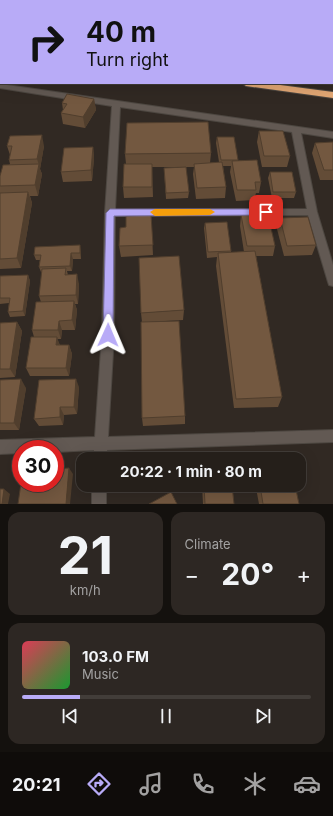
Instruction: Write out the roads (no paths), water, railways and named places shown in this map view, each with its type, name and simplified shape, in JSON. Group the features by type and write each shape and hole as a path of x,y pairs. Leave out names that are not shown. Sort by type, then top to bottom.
{"highway":[{"path":"253,84 333,95"}],"street":[{"path":"0,86 333,135"},
{"path":"100,452 108,335 110,213 116,104"},
{"path":"296,130 312,212 333,282"},
{"path":"110,213 312,212"},
{"path":"0,446 333,436"},
{"path":"99,492 99,504"}]}
